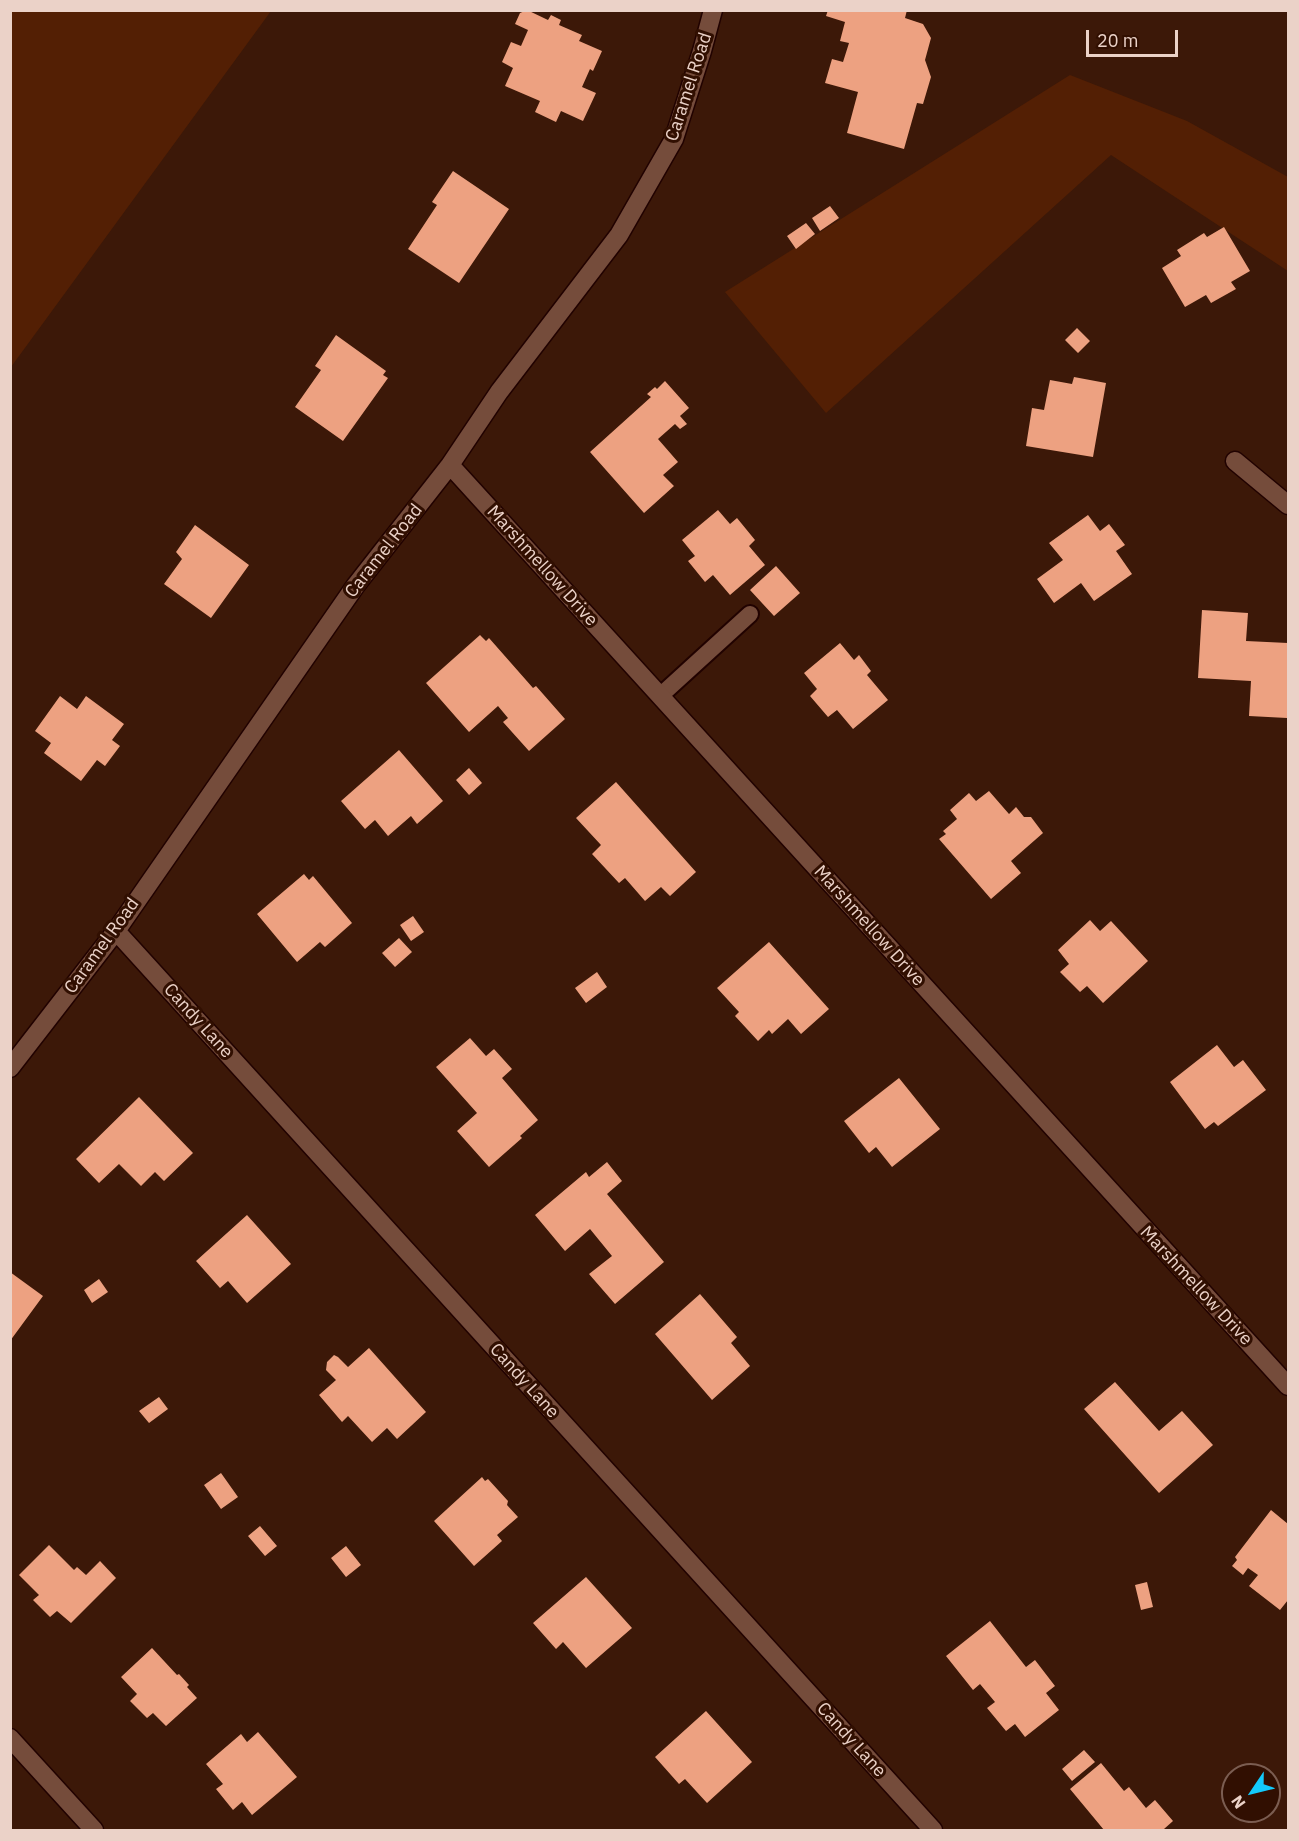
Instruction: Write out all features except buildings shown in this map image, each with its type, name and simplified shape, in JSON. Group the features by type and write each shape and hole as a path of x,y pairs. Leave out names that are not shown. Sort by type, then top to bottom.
{"street":[{"name":"Caramel Road","path":"10,1068 116,931 356,585 450,465 499,392 625,225 674,139 713,10"},
{"path":"1235,461 1288,505"},
{"name":"Marshmellow Drive","path":"450,465 1288,1386"},
{"name":"Candy Lane","path":"116,931 933,1830"},
{"path":"10,1738 94,1830"}],"lane":[{"path":"660,696 750,614"}],"shaded area":[{"path":"10,11 271,11 11,367"},
{"path":"1070,75 1187,121 1288,177 1288,271 1111,155 826,413 725,292"}]}
